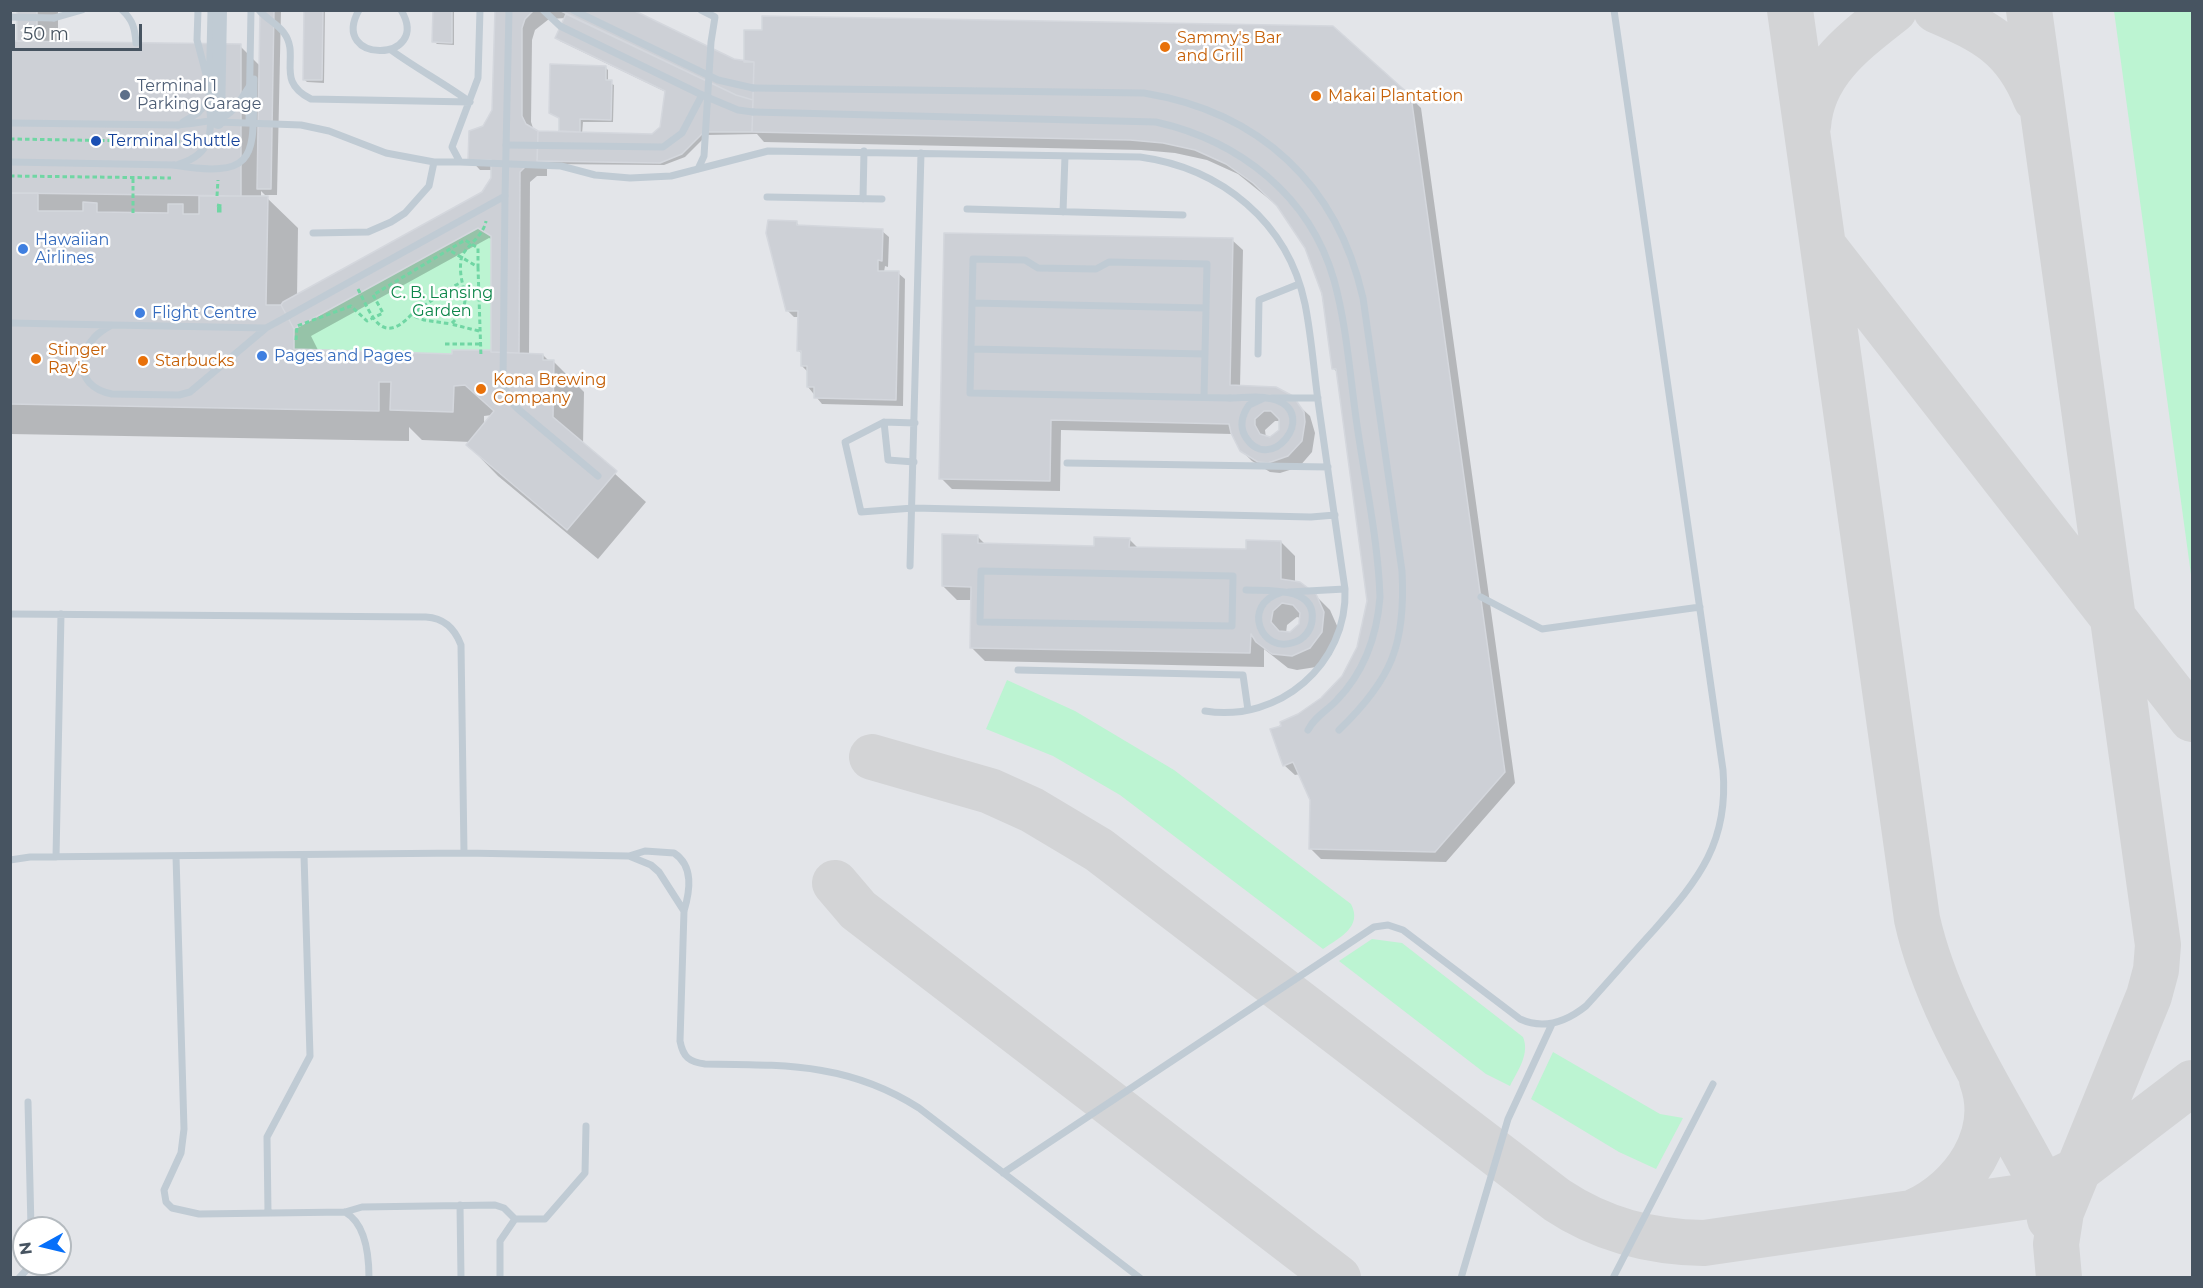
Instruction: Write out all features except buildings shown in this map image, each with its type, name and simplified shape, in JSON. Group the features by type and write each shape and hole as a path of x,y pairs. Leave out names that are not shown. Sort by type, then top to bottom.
{"street":[{"path":"214,121 220,10"}],"lane":[{"path":"10,17 54,18 82,10"},
{"path":"122,10 136,29 136,43"},
{"path":"198,10 197,40 209,82"},
{"path":"174,165 197,156 205,148 214,121 209,99 211,10"},
{"path":"249,122 251,10"},
{"path":"10,162 174,165 218,170 243,162 250,151 257,10"},
{"path":"257,10 285,33 290,79 296,89 311,99 470,102"},
{"path":"359,10 354,28 360,43 374,52 391,50 403,39 407,24 401,10"},
{"path":"460,162 452,147 478,78 480,10"},
{"path":"509,10 503,382 510,401 598,477"},
{"path":"543,10 560,26 738,110 1156,122 1191,130 1233,150 1270,177 1294,203 1314,232 1335,283 1380,597 1376,630 1364,663 1345,692 1314,719 1308,730"},
{"path":"573,10 718,80 753,87 1153,94 1202,107 1237,124 1272,146 1300,172 1334,218 1356,267 1364,298 1402,571 1403,616 1392,661 1370,698 1339,730"},
{"path":"698,169 704,156 711,42 716,14 701,10"},
{"path":"1003,1173 1374,927 1388,925 1403,930 1520,1019 1532,1024 1552,1024 1576,1014 1586,1006 1687,893 1704,868 1716,840 1724,791 1700,607 1614,10"},
{"path":"391,50 412,66 439,79 470,102"},
{"path":"214,121 230,114 254,79"},
{"path":"506,145 663,147 682,133 702,95"},
{"path":"178,125 207,106 209,99"},
{"path":"10,123 178,125 214,121 302,125 329,131 386,153 434,162 552,165 595,176 630,178 671,176 768,151 864,151 1159,159 1198,171 1237,194 1266,223 1289,258 1299,284 1305,304 1345,589 1345,609 1340,633 1318,671 1298,688 1282,697 1248,710 1225,714 1205,711"},
{"path":"863,199 864,151"},
{"path":"910,566 921,153"},
{"path":"1063,212 1065,156"},
{"path":"313,232 368,232 391,222 405,213 429,186 434,162"},
{"path":"134,168 189,168"},
{"path":"112,325 93,339 81,358 89,381 103,393 184,395 266,328 506,196"},
{"path":"767,196 882,199"},
{"path":"967,209 1183,214"},
{"path":"1204,397 1207,264 1109,262 1096,269 1038,268 1025,260 973,259 970,393 1230,398 1268,398 1277,400 1289,411 1293,425 1291,433 1282,445 1267,449 1252,444 1243,433 1242,423 1249,405 1264,398 1318,398"},
{"path":"1258,354 1259,300 1299,284"},
{"path":"972,303 1206,308"},
{"path":"10,323 266,328"},
{"path":"971,349 1205,354"},
{"path":"915,423 884,422 845,442 861,512 913,508 1299,517 1335,515"},
{"path":"884,422 888,460 914,462"},
{"path":"1067,464 1328,467"},
{"path":"981,571 1233,576 1233,590 1232,626 980,622 981,571"},
{"path":"1233,590 1246,590 1294,593 1307,602 1313,618 1311,626 1301,639 1294,643 1280,644 1273,642 1263,633 1259,623 1262,605 1271,596 1280,592 1345,589"},
{"path":"1481,597 1542,629 1700,607"},
{"path":"10,614 426,616 440,620 454,630 461,645 464,853"},
{"path":"56,857 61,614"},
{"path":"1018,670 1243,675 1248,710"},
{"path":"10,860 56,857 464,853 629,856 645,851 674,853 681,857 689,874 689,895 684,911 680,1041 684,1056 689,1060 705,1064 808,1066 853,1076 882,1087 919,1108 1140,1278"},
{"path":"268,1213 267,1137 310,1056 304,855"},
{"path":"176,856 184,1144 166,1182 164,1196 172,1208 180,1212 268,1213 345,1212 362,1207 500,1206 515,1219 545,1219 585,1173 586,1126"},
{"path":"629,856 651,865 660,872 684,911"},
{"path":"1461,1278 1508,1119 1552,1024"},
{"path":"1613,1278 1713,1084"},
{"path":"28,1102 31,1216"},
{"path":"460,1205 461,1278"},
{"path":"345,1212 355,1218 360,1225 369,1266 369,1278"},
{"path":"500,1278 500,1241 515,1219"}],"path":[{"path":"10,139 197,142"},
{"path":"208,142 231,143"},
{"path":"218,170 218,196"},
{"path":"10,176 175,178"},
{"path":"133,177 133,213"},
{"path":"207,178 218,179"},
{"path":"451,324 463,312 467,292 461,283 460,258 484,232"},
{"path":"296,340 297,326 351,306 367,321 374,320 383,313 373,295 465,240 478,248 481,357"},
{"path":"449,250 478,267"},
{"path":"355,284 374,320 382,327 390,328 403,324 411,315 448,289 461,283"},
{"path":"411,315 424,320 479,331"},
{"path":"445,344 481,344"}],"shaded area":[{"path":"10,11 2192,11 2192,1277 11,1277"}],"green space":[{"path":"2114,11 2192,11 2192,582"},
{"name":"C. B. Lansing Garden","path":"478,228 491,236 491,350 452,350 452,354 294,349 294,329"},
{"path":"1007,680 1075,711 1174,770 1351,904 1354,919 1348,931 1323,949 1120,795 1053,756 986,729"},
{"path":"1372,939 1402,943 1523,1037 1524,1056 1510,1086 1486,1074 1339,961"},
{"path":"1553,1052 1660,1114 1683,1118 1656,1169 1619,1152 1531,1099"}],"taxiway":[{"path":"1790,10 1917,919 1926,952 1952,1017 1967,1049 2035,1172 2046,1198 2050,1219"},
{"path":"1808,126 1811,106 1827,73 1851,46 1894,10"},
{"path":"1936,10 1969,25 1997,42 2018,66 2036,99"},
{"path":"2029,10 2158,945 2156,970 2149,996 2061,1212 2056,1244 2059,1278"},
{"path":"1824,247 2192,719"},
{"path":"872,757 990,791 1032,810 1099,850 1557,1200 1609,1227 1646,1237 1704,1243 2022,1197 2078,1170 2192,1083"},
{"path":"835,883 858,910 1338,1278"},
{"path":"1914,1212 1948,1190 1974,1158 1987,1121 1987,1101 1982,1080"}],"place":[{"name":"Sammy's Bar and Grill","path":"1165,47"},
{"name":"Terminal 1 Parking Garage","path":"125,95"},
{"name":"Makai Plantation","path":"1316,96"},
{"name":"Terminal Shuttle","path":"96,141"},
{"name":"Hawaiian Airlines","path":"23,249"},
{"name":"Flight Centre","path":"140,313"},
{"name":"Pages and Pages","path":"262,356"},
{"name":"Stinger Ray's","path":"36,359"},
{"name":"Starbucks","path":"143,361"},
{"name":"Kona Brewing Company","path":"481,389"}]}
